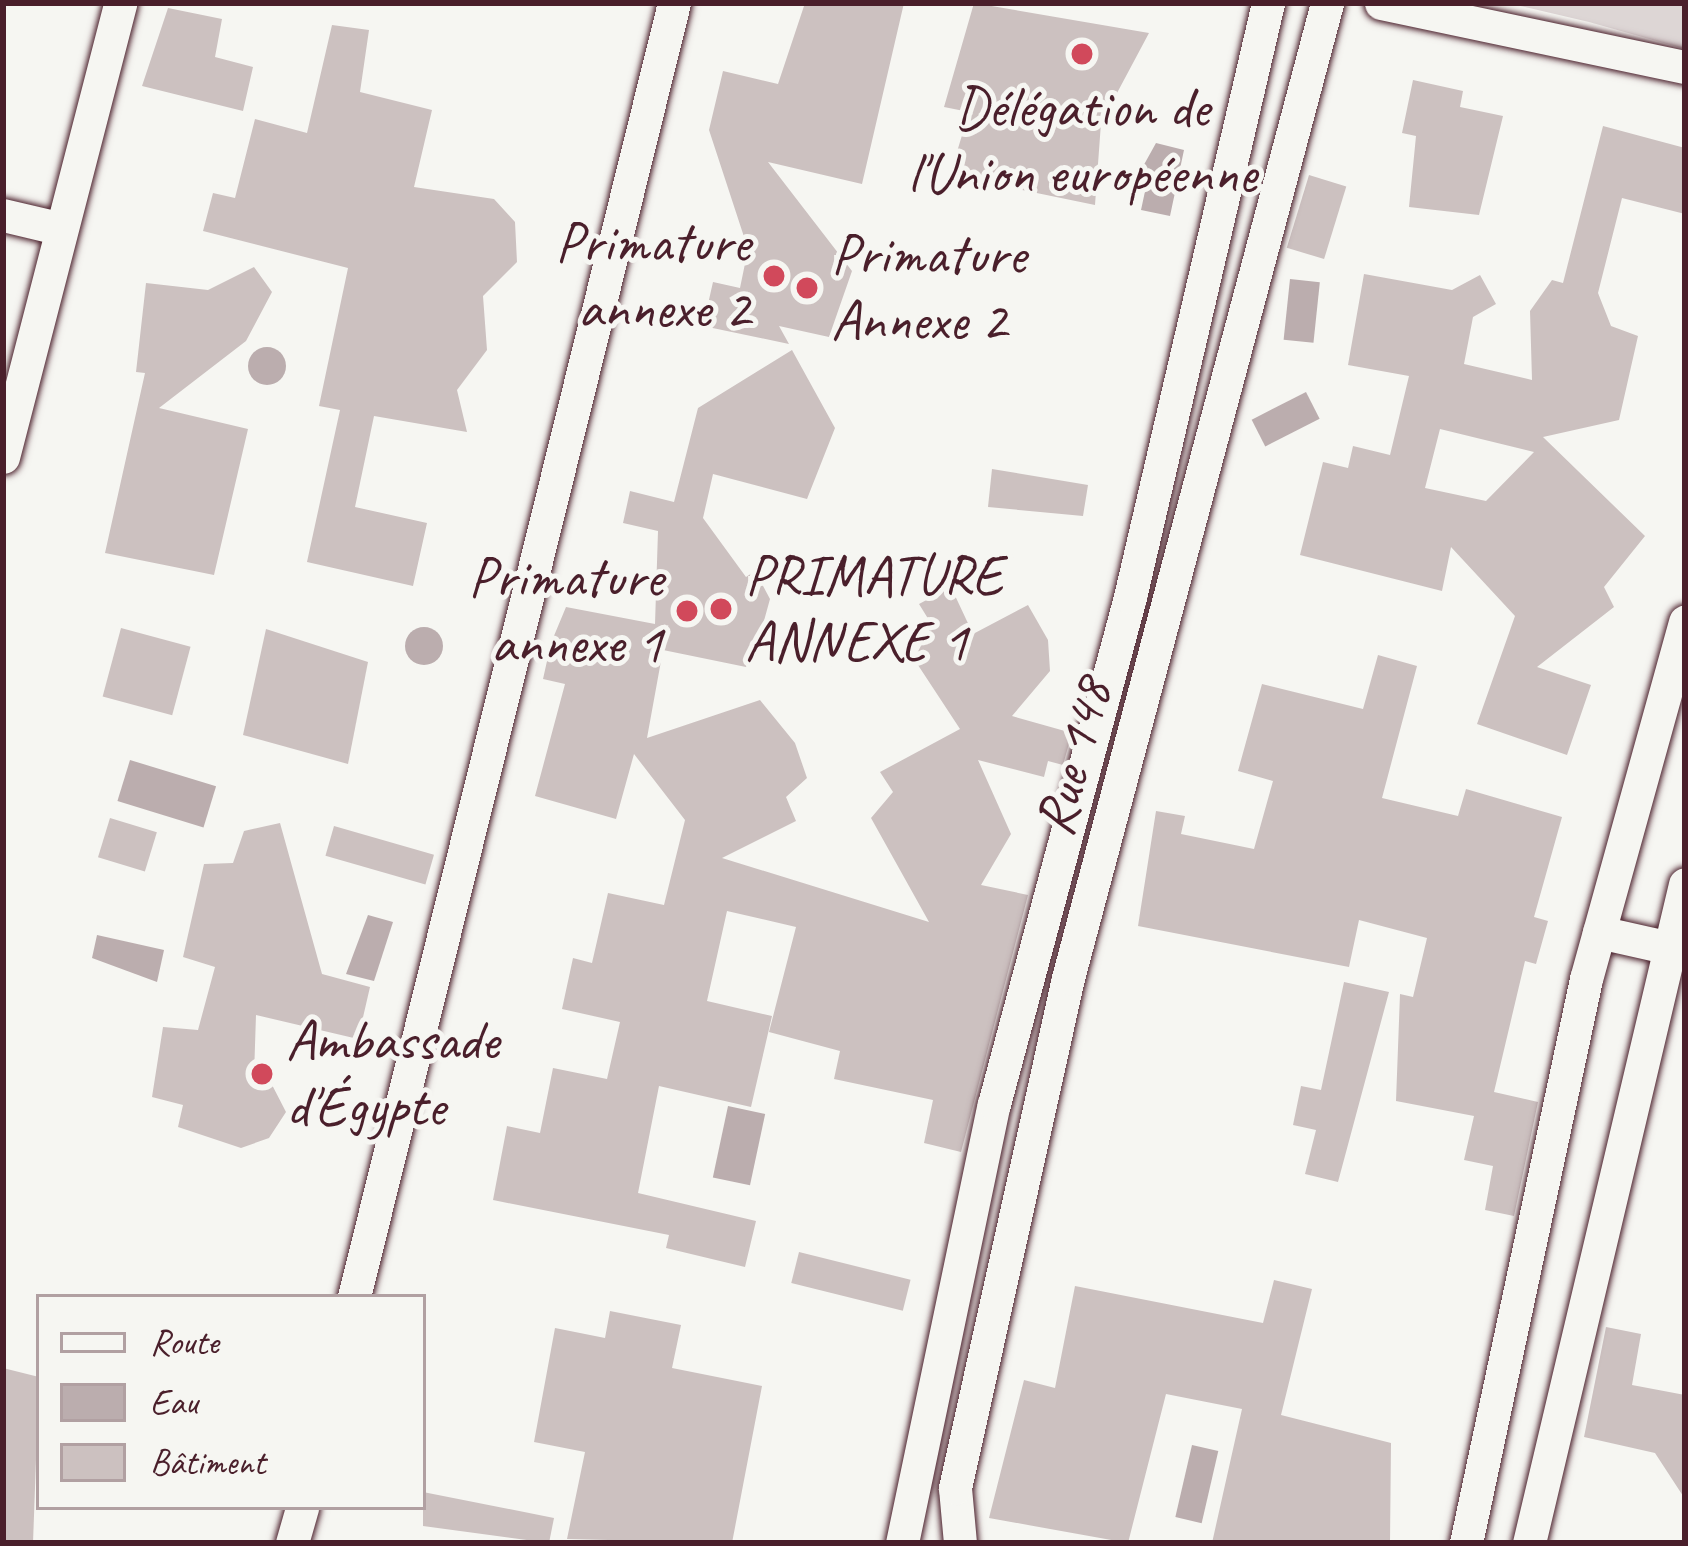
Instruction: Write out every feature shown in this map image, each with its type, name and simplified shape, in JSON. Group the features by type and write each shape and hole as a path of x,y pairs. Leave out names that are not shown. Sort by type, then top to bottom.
{"street":[{"path":"3,458 58,229 120,3"},
{"path":"902,1543 994,1104 1076,797 1268,3"},
{"name":"Rue 148","path":"960,1543 955,1488 1115,806 1327,3"},
{"path":"1381,3 1685,67"},
{"path":"355,1294 669,10"},
{"path":"3,215 58,229"},
{"path":"1466,1543 1599,932 1685,621"},
{"path":"1076,797 1115,806"},
{"path":"1529,1543 1685,884"},
{"path":"1599,932 1670,948"},
{"path":"292,1543 301,1510"}],"shaded area":[{"path":"1508,3 1685,3 1685,49 1589,22"}],"water":[{"path":"1156,143 1184,150 1170,216 1141,210 1147,182 1136,179"},
{"path":"1290,279 1320,282 1313,343 1284,340"},
{"path":"267,347 280,353 286,366 280,379 267,385 254,379 248,366 254,353"},
{"path":"1306,392 1320,419 1265,446 1252,420"},
{"path":"424,627 437,633 443,646 437,659 424,665 411,659 405,646 411,633"},
{"path":"130,760 216,786 203,827 117,801"},
{"path":"368,915 393,922 374,981 346,974"},
{"path":"97,935 164,950 157,982 92,958"},
{"path":"728,1106 765,1114 750,1185 713,1177"},
{"path":"1192,1445 1218,1451 1202,1523 1175,1517"}],"building":[{"path":"805,3 904,3 862,184 768,162 852,271 829,337 779,326 789,344 703,326 713,282 740,288 748,249 709,130 723,71 778,84"},
{"path":"974,3 1149,33 1101,123 1095,205 950,175 969,112 944,107"},
{"path":"168,8 222,19 215,57 253,67 243,111 142,86"},
{"path":"332,25 369,30 360,92 432,110 414,187 494,199 515,222 517,262 483,296 487,350 457,390 467,432 374,416 355,507 427,523 413,586 307,562 340,410 319,406 348,268 203,231 213,193 235,198 255,119 307,133"},
{"path":"1413,80 1463,91 1460,107 1503,116 1479,215 1409,207 1416,136 1402,133"},
{"path":"1603,126 1685,148 1685,214 1622,198 1598,293 1611,326 1638,336 1619,420 1543,437 1645,536 1604,587 1614,607 1537,667 1591,685 1567,755 1477,724 1515,616 1451,547 1442,591 1300,555 1323,462 1348,468 1353,446 1390,455 1409,376 1348,365 1364,274 1452,290 1480,275 1496,304 1473,317 1464,364 1532,380 1530,311 1552,280 1563,283","holes":["1440,429 1534,452 1486,501 1425,488"]},
{"path":"1309,175 1346,186 1324,259 1287,248"},
{"path":"254,267 272,292 246,341 159,408 248,429 214,575 105,553 145,373 136,372 146,283 208,290"},
{"path":"792,350 835,428 807,499 713,474 703,518 746,577 755,571 770,599 762,628 746,667 663,650 647,738 760,700 795,743 807,778 786,797 796,821 722,858 929,922 871,818 893,792 880,772 960,729 914,659 932,625 919,604 951,587 973,634 1028,605 1048,640 1050,671 1012,716 1072,733 1063,765 1048,761 1044,777 978,760 1011,834 981,885 1028,895 961,1152 924,1143 933,1100 834,1079 840,1051 769,1032 796,927 727,911 707,1001 772,1016 751,1107 659,1086 638,1193 756,1221 745,1267 666,1248 669,1235 493,1200 507,1126 540,1133 553,1068 607,1079 620,1022 562,1009 573,958 592,963 608,893 664,905 685,820 634,754 616,819 535,796 565,684 543,679 551,643 566,607 655,624 658,531 623,523 630,491 674,502 698,408"},
{"path":"992,469 1088,485 1083,516 988,507"},
{"path":"121,628 191,647 172,715 103,697"},
{"path":"266,629 368,662 348,764 243,735"},
{"path":"1378,655 1417,666 1382,798 1458,816 1466,789 1562,817 1534,917 1548,921 1536,964 1525,961 1494,1092 1538,1102 1514,1216 1485,1210 1493,1166 1464,1160 1474,1116 1396,1101 1400,994 1413,997 1427,938 1359,920 1349,967 1138,926 1156,811 1185,816 1181,834 1254,849 1273,781 1238,771 1262,684 1363,709"},
{"path":"110,818 157,832 145,872 98,857"},
{"path":"280,823 322,974 370,987 358,1039 256,1015 254,1076 269,1079 286,1112 269,1138 241,1148 178,1127 183,1105 152,1097 163,1027 198,1030 215,967 183,957 204,864 233,863 244,831"},
{"path":"334,826 434,855 425,884 325,856"},
{"path":"1344,982 1389,992 1338,1182 1305,1174 1316,1130 1293,1125 1301,1086 1321,1090"},
{"path":"799,1252 911,1280 903,1311 791,1283"},
{"path":"1274,1280 1312,1289 1281,1415 1391,1443 1390,1543 1212,1543 1242,1409 1166,1394 1128,1543 989,1518 1024,1380 1055,1388 1075,1286 1263,1323"},
{"path":"610,1311 681,1325 672,1368 762,1386 732,1543 567,1539 585,1452 534,1442 555,1328 605,1338"},
{"path":"1606,1327 1641,1334 1632,1385 1685,1395 1685,1499 1655,1453 1584,1437"},
{"path":"3,1368 36,1376 36,1460 33,1543 3,1543"},
{"path":"426,1493 554,1518 549,1543 423,1526"}],"place":[{"name":"Délégation de l'Union européenne","path":"1082,54"},
{"name":"Primature annexe 2","path":"774,276"},
{"name":"Primature Annexe 2","path":"807,288"},
{"name":"PRIMATURE ANNEXE 1","path":"721,609"},
{"name":"Primature annexe 1","path":"687,611"},
{"name":"Ambassade d'Égypte","path":"262,1074"}]}
